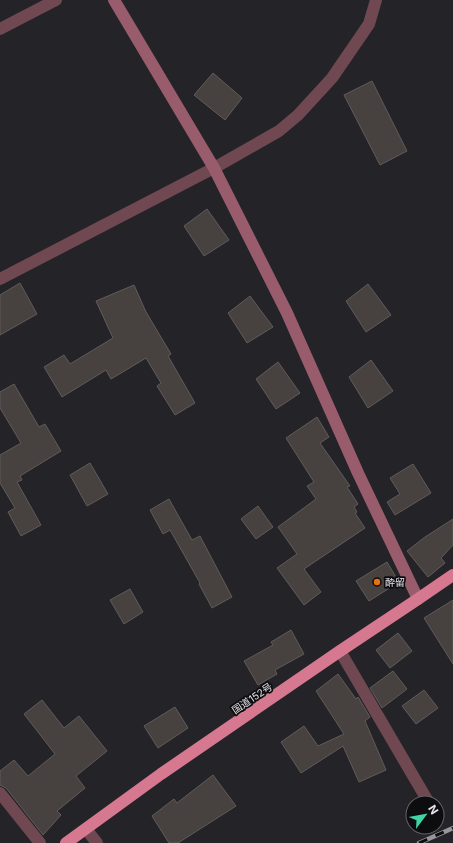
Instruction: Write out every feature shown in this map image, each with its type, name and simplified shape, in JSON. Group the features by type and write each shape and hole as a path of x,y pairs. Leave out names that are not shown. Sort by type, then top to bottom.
{"highway":[{"name":"国道152号","path":"66,843 161,774 340,650 453,575"}],"street":[{"path":"0,29 56,0"},
{"path":"114,0 214,168 288,312 358,473 418,599"},
{"path":"0,279 214,168 279,131 298,115 332,78 369,24 376,0"},
{"path":"340,650 424,795"},
{"path":"0,794 40,843"},
{"path":"86,829 97,843"}],"building":[{"path":"213,73 242,98 225,120 194,95"},
{"path":"372,81 407,151 380,165 344,95"},
{"path":"207,209 229,240 204,256 184,226"},
{"path":"20,283 37,314 0,335 0,295"},
{"path":"368,284 391,315 366,332 346,301"},
{"path":"134,285 146,312 171,354 168,356 195,403 175,415 157,386 161,383 146,358 111,379 106,370 62,397 44,367 64,355 70,364 113,338 96,301"},
{"path":"250,296 273,327 247,343 228,313"},
{"path":"371,360 393,391 368,408 349,377"},
{"path":"278,362 300,393 276,409 256,379"},
{"path":"14,384 39,427 45,424 61,451 20,476 22,480 17,482 41,525 21,536 8,512 15,508 0,483 0,455 21,443 0,408 0,392"},
{"path":"317,417 329,437 320,443 350,486 347,487 358,504 354,507 357,512 355,513 365,528 304,569 321,592 304,605 277,568 297,554 278,527 316,499 307,486 314,482 286,438"},
{"path":"90,463 108,494 87,506 70,475"},
{"path":"413,464 431,493 395,515 387,502 400,494 390,478"},
{"path":"169,499 192,540 200,536 232,597 212,608 199,584 200,583 170,530 163,534 150,510"},
{"path":"258,506 273,527 256,539 241,519"},
{"path":"453,519 453,545 441,558 445,563 428,577 407,551 425,537"},
{"name":"酔留","path":"387,562 399,582 369,601 356,581"},
{"path":"130,589 143,612 124,624 110,600"},
{"path":"453,600 453,664 424,618"},
{"path":"291,630 304,654 275,670 277,674 258,685 244,661 273,645 271,642"},
{"path":"398,633 412,651 390,668 376,650"},
{"path":"393,671 407,689 382,708 370,688"},
{"path":"338,674 356,699 358,697 370,717 365,721 386,770 359,782 343,746 301,773 281,742 304,726 318,746 344,734 316,691"},
{"path":"424,690 438,708 416,724 402,706"},
{"path":"42,700 64,728 79,716 107,751 76,776 85,788 57,811 61,815 43,835 6,788 0,785 0,771 14,760 28,776 55,754 24,714"},
{"path":"175,707 188,728 158,748 144,726"},
{"path":"213,775 236,806 178,843 169,843 152,816 174,799 177,803"}],"railway":[{"path":"419,843 453,828"}],"place":[{"name":"酔留","path":"377,582"}]}
